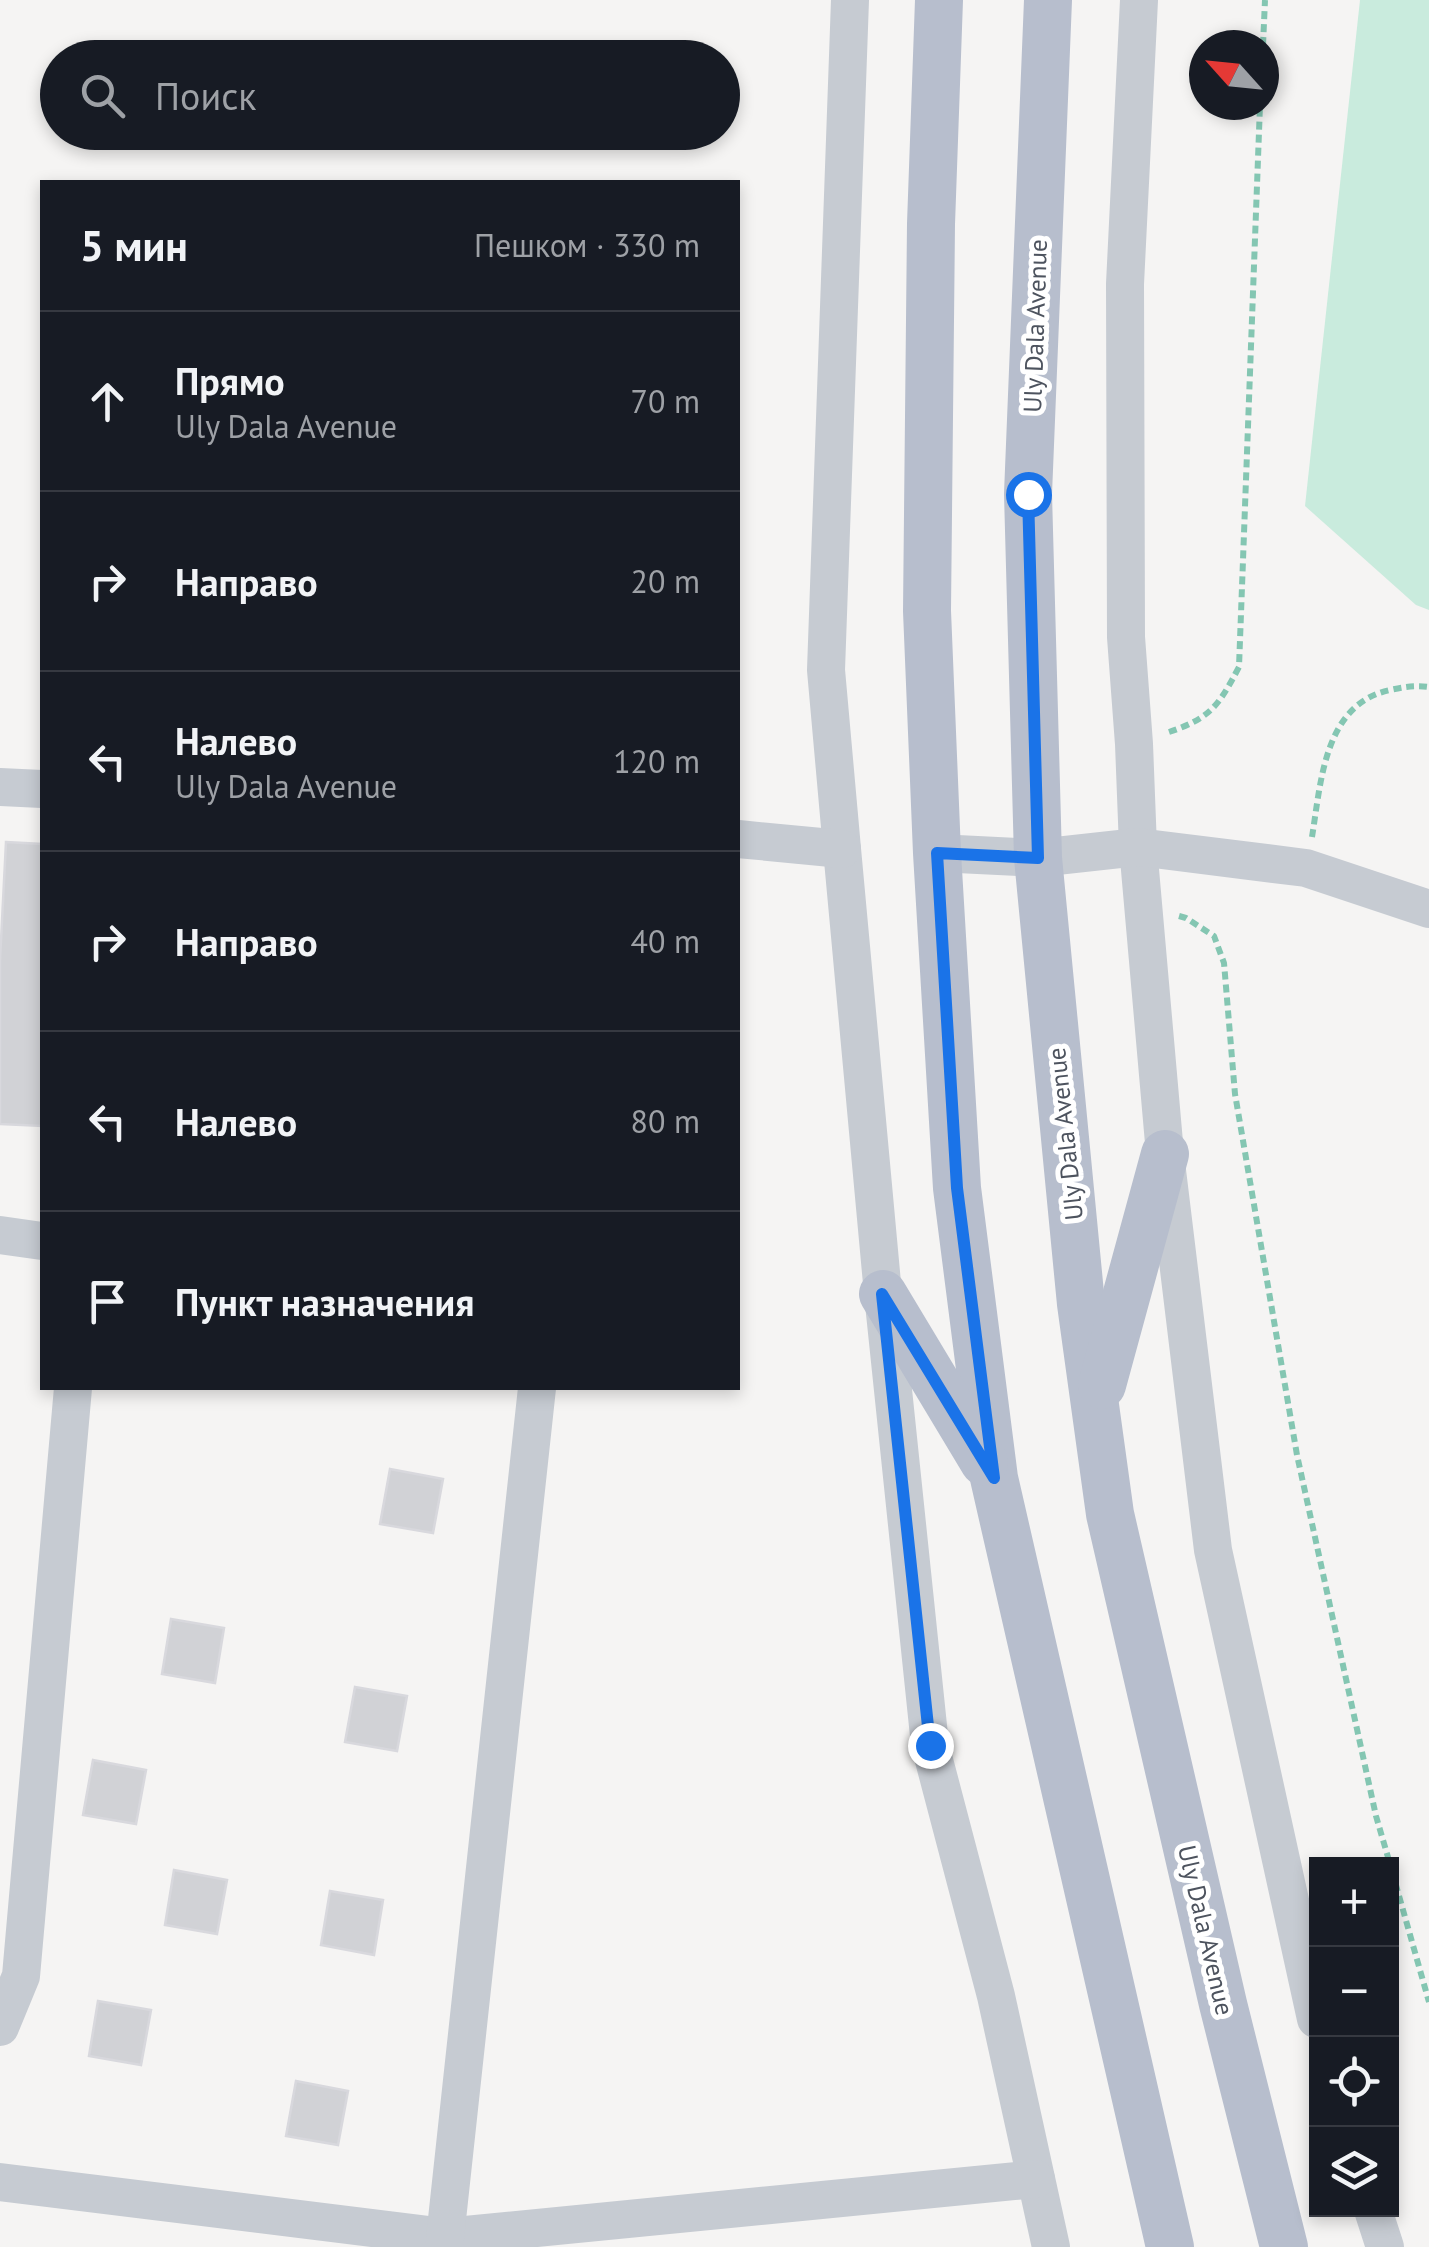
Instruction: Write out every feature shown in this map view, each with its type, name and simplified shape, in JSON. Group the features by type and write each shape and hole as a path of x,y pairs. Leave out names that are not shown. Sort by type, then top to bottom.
{"main road":[{"path":"938,0 931,224 928,592 937,853 957,1188 994,1478 1170,2247"},
{"name":"Uly Dala Avenue","path":"1048,0 1028,494 1038,858 1081,1304 1110,1514 1222,2004 1284,2247"},
{"path":"1097,1402 1165,1154"},
{"path":"882,1294 994,1478"}],"street":[{"path":"850,0 826,670 842,849 882,1294 930,1745 996,1996 1051,2247"},
{"path":"1139,0 1126,284 1126,638 1138,847 1165,1154 1214,1550 1309,1986"},
{"path":"0,787 40,788"},
{"path":"740,839 842,849"},
{"path":"937,853 1038,858 1138,847 1306,868 1429,909"},
{"path":"0,1235 40,1241"},
{"path":"0,2028 21,1976 73,1390"},
{"path":"444,2242 537,1390"},
{"path":"0,2182 444,2242 1036,2179"},
{"path":"1375,2217 1385,2247"}],"path":[{"path":"1263,30 1264,0"},
{"path":"1134,744 1191,725 1221,702 1239,666 1259,120"},
{"path":"1306,868 1326,756 1346,714 1374,693 1429,686"},
{"path":"1144,907 1186,918 1214,936 1224,963 1235,1094 1297,1456 1388,1857"},
{"path":"1399,1896 1429,2002"}],"green space":[{"path":"1360,0 1429,0 1429,610 1416,605 1305,506"}],"building":[{"path":"6,842 40,844 40,1126 0,1124 0,960"},
{"path":"390,1469 443,1479 433,1533 380,1524"},
{"path":"171,1619 224,1628 215,1683 162,1674"},
{"path":"355,1687 407,1696 397,1751 345,1742"},
{"path":"93,1760 146,1770 136,1824 83,1815"},
{"path":"174,1870 227,1880 217,1934 165,1925"},
{"path":"330,1891 383,1900 374,1955 321,1945"},
{"path":"98,2001 151,2010 141,2065 89,2056"},
{"path":"296,2081 348,2091 338,2145 286,2136"}],"route":[{"path":"930,1745 882,1294 994,1478 957,1188 937,853 1038,858 1028,494"}]}
